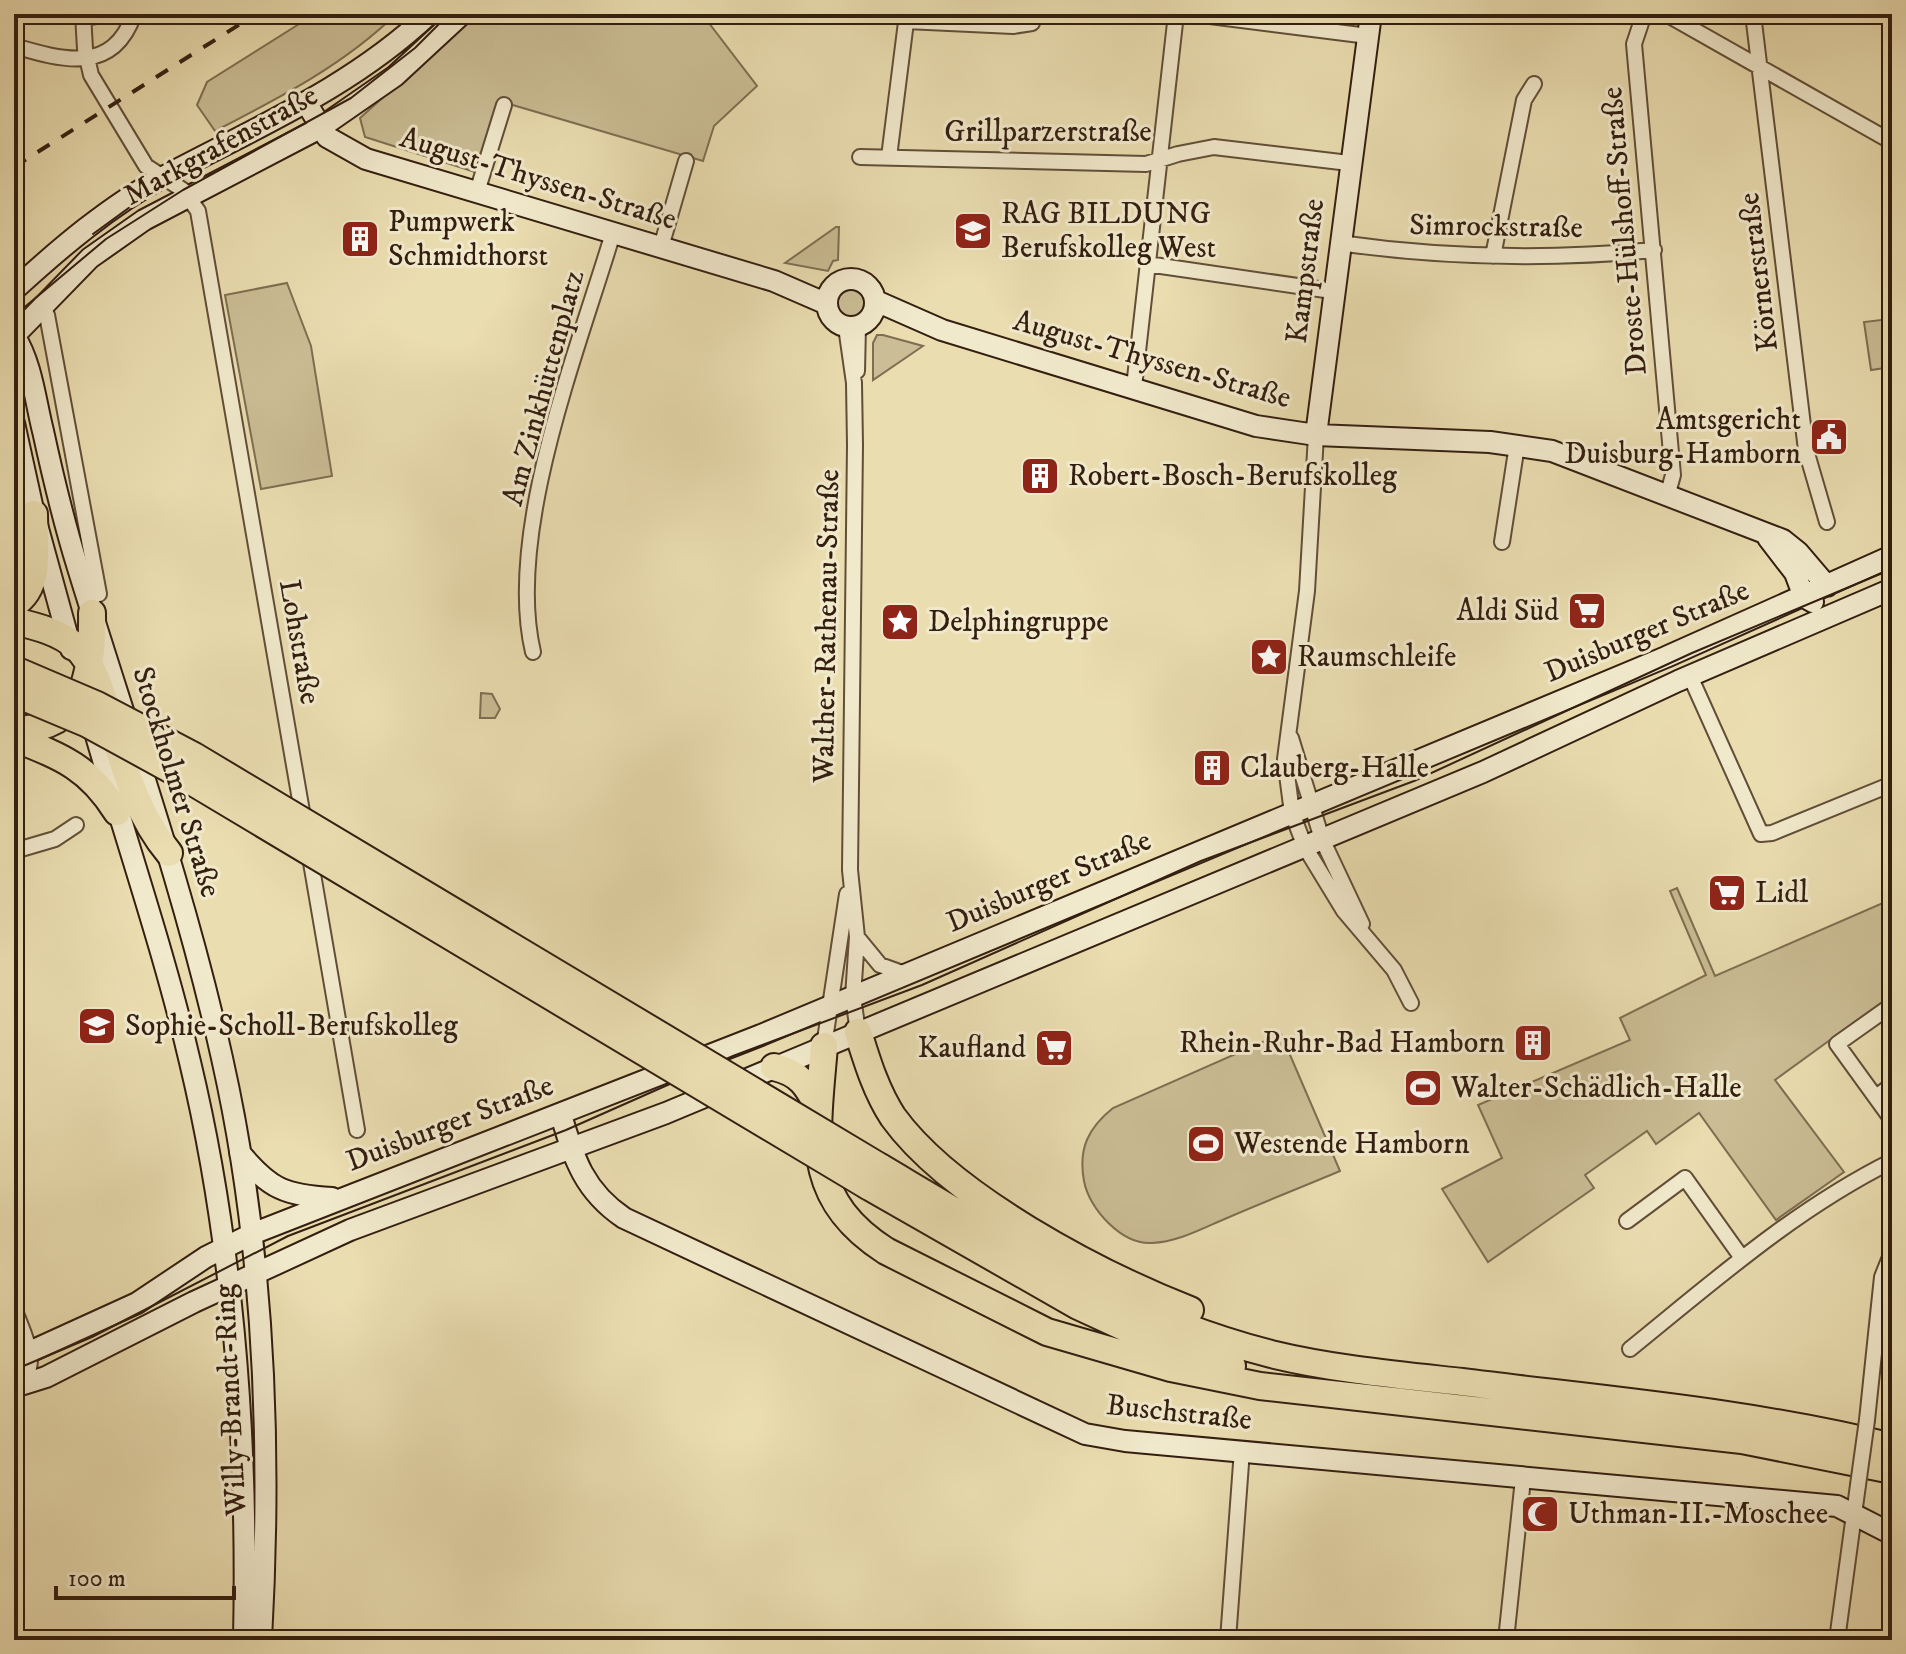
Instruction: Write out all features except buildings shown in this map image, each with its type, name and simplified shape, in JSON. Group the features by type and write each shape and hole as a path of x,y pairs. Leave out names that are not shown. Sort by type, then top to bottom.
{"highway":[{"path":"14,604 29,590 33,578 34,514"},
{"path":"14,730 53,722 66,712 87,679 96,604"},
{"path":"14,621 69,641 152,832 169,853"},
{"path":"14,669 97,705 194,756 874,1177 1025,1278 1143,1336 1234,1367 1365,1396"},
{"path":"14,693 88,724 181,775 874,1177 1112,1298 1193,1331 1272,1354 1359,1370 1730,1417 1892,1447"},
{"path":"14,738 77,765 95,780 117,812"},
{"path":"858,1032 872,1077 900,1125 933,1160 988,1202 1095,1265 1162,1299 1359,1370"},
{"path":"824,1046 819,1108 820,1164 830,1194 848,1224 886,1251 1047,1332 1089,1346 1260,1386 1742,1440 1892,1470"},
{"path":"774,1067 804,1080 819,1108"}],"main road":[{"name":"Markgrafenstraße","path":"14,290 73,240 163,177 307,104 406,36 429,14"},
{"name":"Markgrafenstraße","path":"14,336 41,304 90,258 143,221 320,128 395,76 462,14"},
{"name":"Kampstraße","path":"1316,435 1332,291 1371,14"},
{"name":"August-Thyssen-Straße","path":"307,104 320,128 345,149 366,159 829,296"},
{"path":"855,278 869,286 862,318 832,318 829,296 842,280 855,278"},
{"name":"August-Thyssen-Straße","path":"862,318 942,330 1256,426 1316,435 1517,445 1582,460 1763,532 1798,552 1827,586"},
{"name":"Stockholmer Straße","path":"14,336 29,367 57,497 96,604 169,853 222,1059 240,1152 254,1253"},
{"path":"14,423 34,514 69,641"},
{"name":"August-Thyssen-Straße","path":"1763,532 1795,573 1804,597"},
{"name":"Duisburger Straße","path":"225,1266 254,1253 336,1199 561,1115 907,975 1804,597 1892,556"},
{"name":"Duisburger Straße","path":"225,1266 254,1253 350,1230 571,1149 774,1067 1483,772 1690,676 1892,589"},
{"path":"1804,597 1834,614"},
{"name":"Stockholmer Straße","path":"87,679 117,812 191,1063 212,1167 225,1266"},
{"name":"Buschstraße","path":"561,1115 576,1167 591,1190 624,1218 1085,1434 1125,1441 1837,1506 1853,1511 1892,1534"},
{"path":"240,1152 257,1173 283,1192 336,1199"},
{"name":"Willy-Brandt-Ring","path":"254,1253 266,1443 261,1640"},
{"path":"30,1353 225,1266"},
{"path":"15,1387 46,1377 225,1266"},
{"name":"Willy-Brandt-Ring","path":"225,1266 238,1388 244,1640"}],"street":[{"path":"109,14 83,16 91,75 146,166 188,196"},
{"path":"14,46 62,60 87,60 107,52 125,31 134,14"},
{"path":"1134,387 1176,14"},
{"path":"1194,14 1368,36"},
{"name":"Droste-Hülshoff-Straße","path":"1644,14 1634,44 1673,475 1668,493"},
{"path":"1666,14 1892,142"},
{"name":"Körnerstraße","path":"1753,14 1806,450 1827,522"},
{"path":"889,157 906,17 1013,26 1032,23"},
{"path":"1493,256 1524,100 1534,84"},
{"path":"477,192 504,105"},
{"name":"Grillparzerstraße","path":"860,157 1146,164 1178,154 1231,147 1349,163"},
{"path":"661,247 686,161"},
{"name":"Lohstraße","path":"188,196 198,211 357,1130"},
{"name":"Am Zinkhüttenplatz","path":"533,652 526,624 536,490 613,233"},
{"name":"Simrockstraße","path":"1339,243 1399,252 1563,258 1654,250"},
{"path":"1147,264 1332,291"},
{"name":"Stockholmer Straße","path":"41,304 47,315 96,604"},
{"name":"Walther-Rathenau-Straße","path":"858,1032 853,997 857,937 850,870 854,383 862,318"},
{"name":"Kampstraße","path":"1316,435 1307,591 1285,759 1313,843 1344,911 1394,970 1411,1003"},
{"path":"1502,542 1517,445"},
{"path":"1690,676 1761,834 1772,833 1892,784"},
{"path":"14,851 55,839 76,825"},
{"name":"Walther-Rathenau-Straße","path":"824,1046 850,870"},
{"path":"857,937 880,965 907,975"},
{"path":"1892,1005 1837,1044 1892,1120"},
{"path":"1876,1097 1892,1085"},
{"path":"1630,1349 1742,1258 1839,1188 1892,1161"},
{"path":"1627,1221 1685,1178 1742,1258"},
{"path":"1837,1640 1867,1420 1882,1277 1892,1252"},
{"path":"14,1308 30,1353 46,1377"},
{"path":"15,1387 31,1369 30,1353"},
{"path":"1228,1640 1242,1450"},
{"path":"1506,1640 1523,1479"}],"shaded area":[{"path":"315,14 396,14 333,65 215,131 197,105 207,82"},
{"path":"476,14 702,14 757,86 714,126 703,161 499,101 478,173 365,137 360,118"},
{"path":"839,227 838,260 833,261 828,271 785,263"},
{"path":"287,283 311,346 332,476 261,489 225,295"},
{"path":"852,287 863,292 868,303 863,314 852,319 841,314 836,303 841,292"},
{"path":"1889,319 1892,367 1871,370 1864,322"},
{"path":"877,335 923,346 873,380 873,343"},
{"path":"481,693 492,694 500,709 495,718 480,718"},
{"path":"1677,888 1715,976 1892,899 1892,995 1775,1080 1844,1172 1776,1220 1699,1113 1656,1144 1647,1131 1585,1175 1594,1188 1488,1262 1442,1189 1502,1158 1478,1105 1630,1040 1620,1018 1706,975 1670,891"},
{"name":"Westende Hamborn","path":"1281,1034 1340,1171 1171,1240 1141,1242 1119,1232 1093,1203 1084,1181 1084,1149 1097,1123 1113,1108"}],"tram line":[{"path":"14,316 106,239 183,190 351,98 415,48 449,14"},
{"path":"93,234 130,207 188,175"},
{"path":"14,1370 92,1337 288,1236 566,1130 733,1056 922,985 1201,861 1414,781 1692,653 1892,569"}],"railway":[{"path":"14,167 256,14"}],"place":[{"name":"RAG BILDUNG Berufskolleg West","path":"973,231"},
{"name":"Pumpwerk Schmidthorst","path":"360,239"},
{"name":"Amtsgericht Duisburg-Hamborn","path":"1829,437"},
{"name":"Robert-Bosch-Berufskolleg","path":"1040,476"},
{"name":"Aldi Süd","path":"1587,611"},
{"name":"Delphingruppe","path":"900,622"},
{"name":"Raumschleife","path":"1269,657"},
{"name":"Clauberg-Halle","path":"1212,768"},
{"name":"Lidl","path":"1727,893"},
{"name":"Sophie-Scholl-Berufskolleg","path":"97,1026"},
{"name":"Rhein-Ruhr-Bad Hamborn","path":"1533,1043"},
{"name":"Kaufland","path":"1054,1048"},
{"name":"Walter-Schädlich-Halle","path":"1423,1088"},
{"name":"Westende Hamborn","path":"1206,1144"},
{"name":"Uthman-II.-Moschee","path":"1540,1514"}]}
